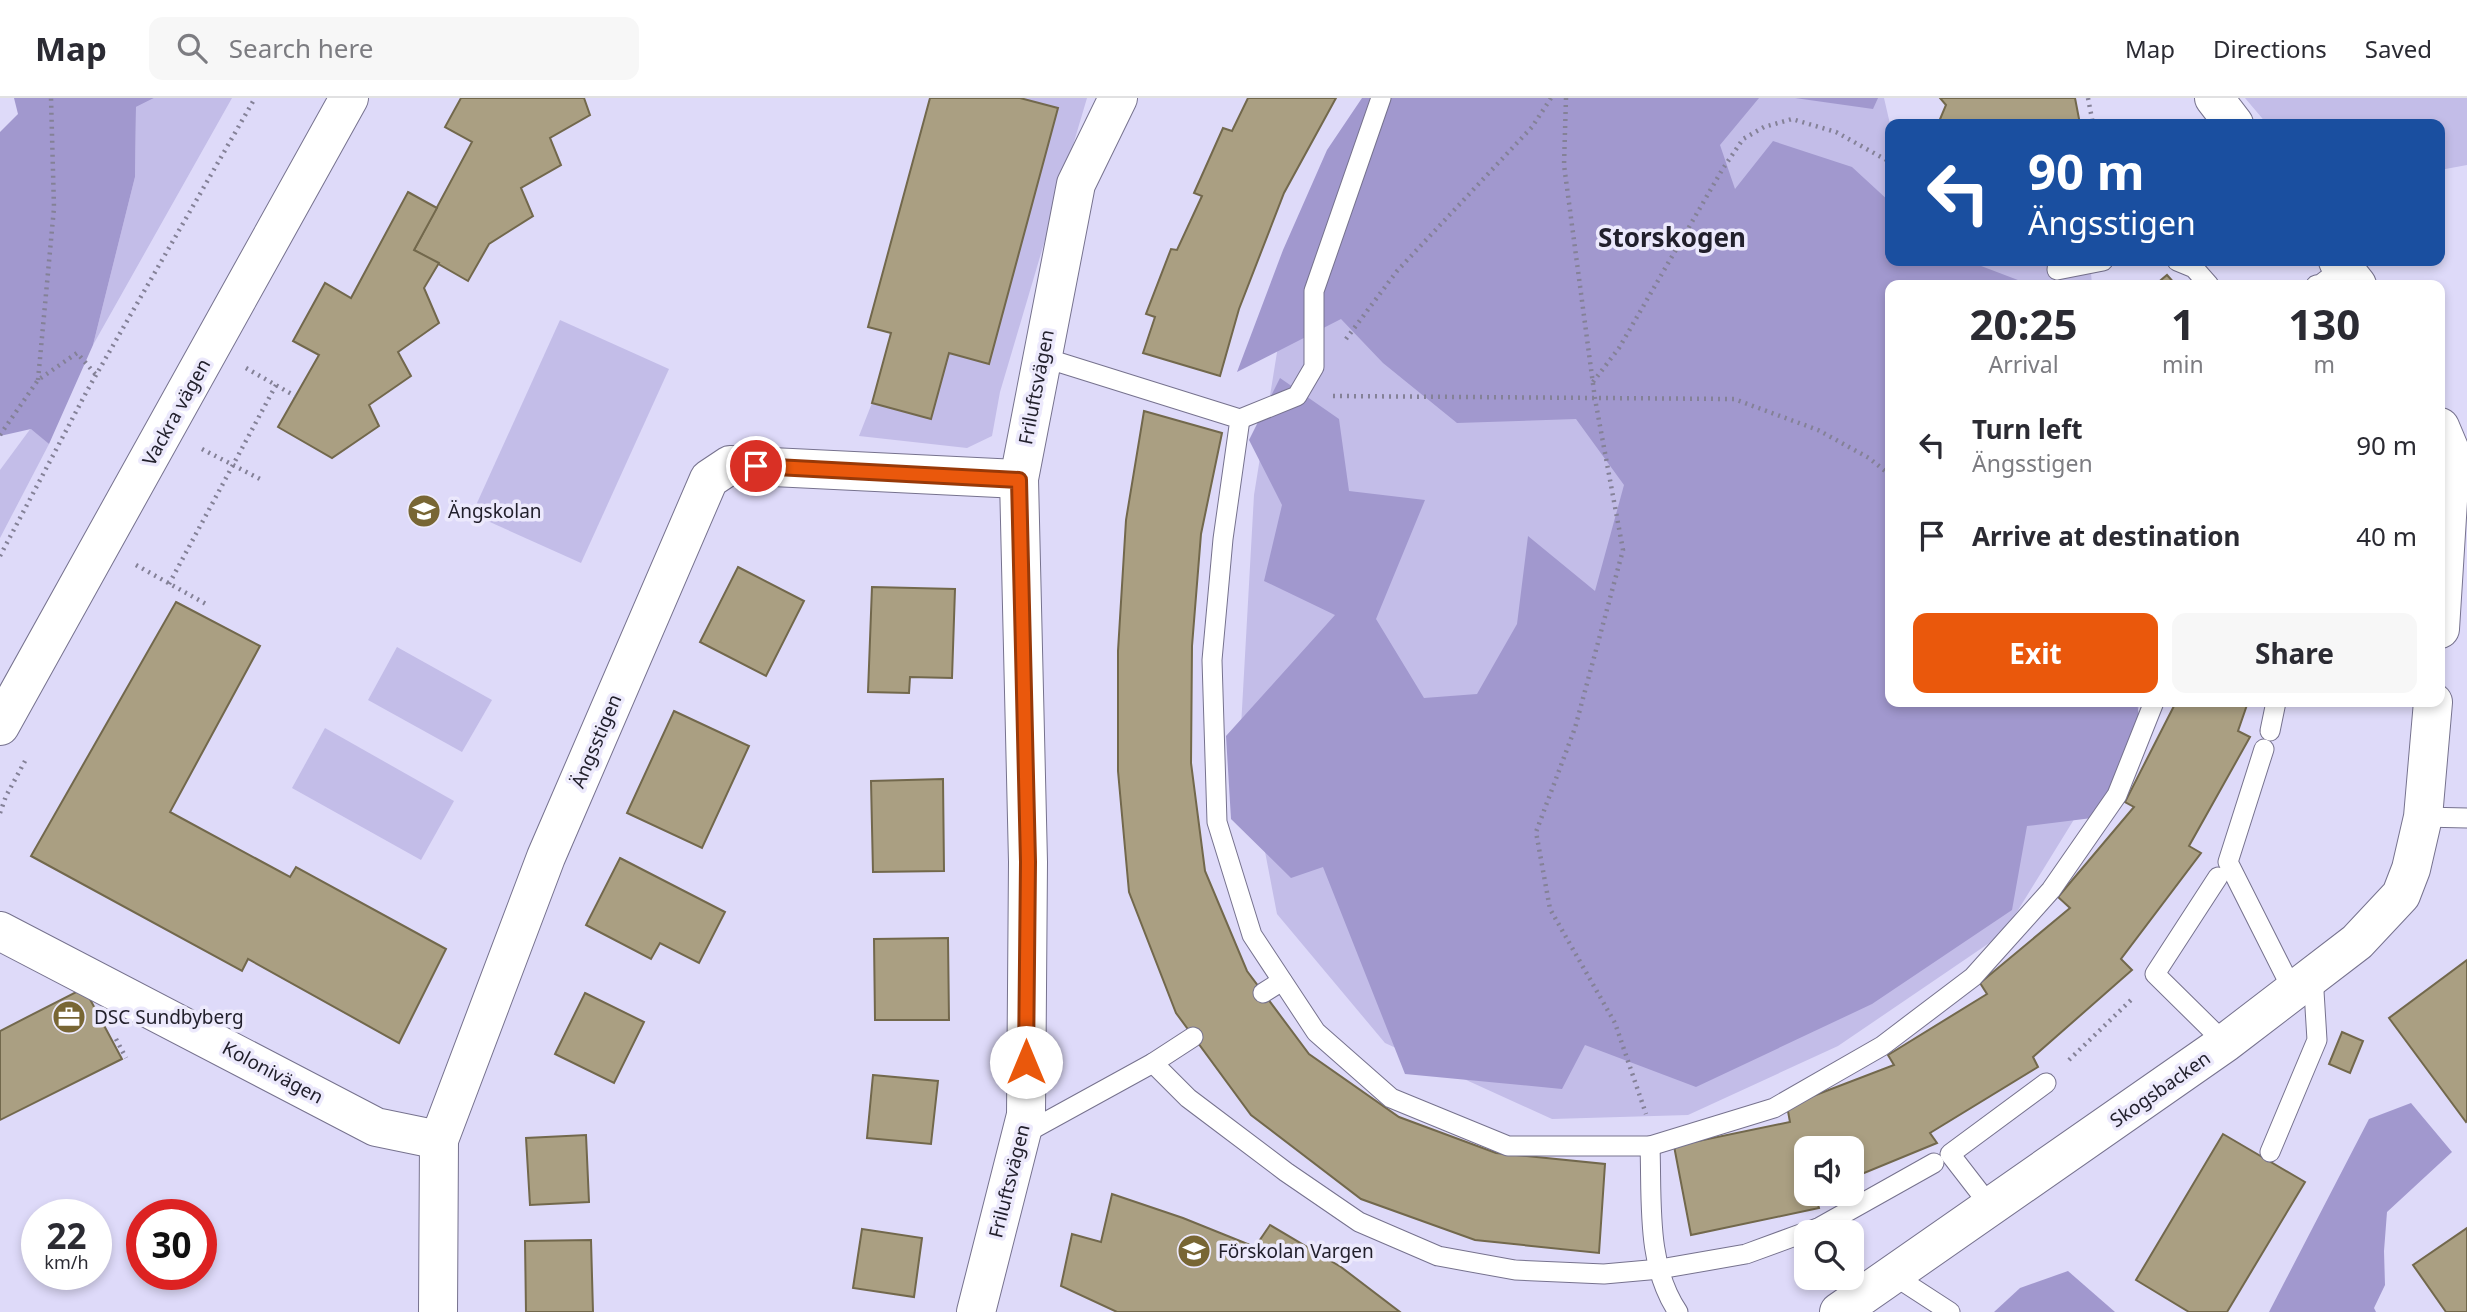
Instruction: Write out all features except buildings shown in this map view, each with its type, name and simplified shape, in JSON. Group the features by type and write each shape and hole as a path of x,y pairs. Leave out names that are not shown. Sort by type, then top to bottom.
{"street":[{"name":"Vackra vägen","path":"0,726 349,98"},
{"name":"Friluftsvägen","path":"976,1312 1026,1115 1028,862 1019,480 1076,184 1118,98"},
{"path":"2214,98 2230,119"},
{"path":"2445,540 2452,441"},
{"name":"Ängsstigen","path":"438,1312 439,1140 546,857 709,479 730,465 1019,480"},
{"name":"Skogsbacken","path":"1839,1312 2225,1044 2357,942 2401,895 2411,869 2423,817 2433,707"},
{"name":"Kolonivägen","path":"0,930 376,1127 439,1140"}],"lane":[{"path":"1042,357 1240,419 1297,396 1314,367 1314,291 1381,98"},
{"path":"2057,272 2082,266"},
{"path":"2189,266 2204,280"},
{"path":"1240,419 1223,539 1212,660 1217,821 1252,935 1316,1032 1391,1098 1507,1146 1650,1146 1774,1108 1882,1046 1973,977 2051,890 2117,795 2152,707"},
{"path":"2270,1152 2317,1040 2303,983 2228,862 2275,707"},
{"path":"2423,817 2467,818"},
{"path":"2218,877 2154,974 2225,1044"},
{"path":"1263,993 1282,981"},
{"path":"1021,1136 1153,1063 1193,1037"},
{"path":"1153,1063 1188,1098 1359,1222 1438,1256 1515,1270 1604,1273 1660,1269 1745,1254 1794,1237"},
{"path":"1991,1207 1950,1154 2046,1083"},
{"path":"1650,1146 1653,1240 1669,1299 1678,1312"},
{"path":"1832,1220 1934,1163"},
{"path":"1893,1275 1950,1312"}],"path":[{"path":"38,380 54,208 51,98"},
{"path":"0,555 88,389 255,98"},
{"path":"1314,367 1328,360 1345,341 1396,271 1532,127 1551,98"},
{"path":"1566,98 1564,165 1592,383 1623,550 1575,728 1536,832 1550,909 1615,1023 1648,1121 1650,1146"},
{"path":"2088,98 2092,119"},
{"path":"1592,383 1619,348 1722,170 1743,139 1764,127 1792,119 1836,132 1885,159"},
{"path":"0,435 38,380 76,353 97,376"},
{"path":"239,364 295,396"},
{"path":"169,583 276,385"},
{"path":"1297,396 1734,399 1818,429 1869,458 1885,471"},
{"path":"195,445 260,479"},
{"path":"133,563 206,604"},
{"path":"2063,1066 2141,990"}],"shaded area":[{"path":"14,98 154,98 136,107 135,177 93,345 49,444 31,429 0,436 0,132 18,114"},
{"path":"154,98 232,98 93,345 135,177 136,107"},
{"path":"1020,98 1087,98 1000,392 992,436 967,448 859,436 872,403 949,353 989,364 1058,109"},
{"path":"1362,98 1759,98 1720,145 1735,189 1773,141 1852,167 1885,197 1885,266 1981,266 2018,280 1885,280 1885,707 2138,707 2143,746 2100,817 2027,826 2012,910 1872,1004 1696,1087 1585,1045 1562,1089 1405,1074 1323,867 1291,878 1231,819 1226,736 1335,615 1264,581 1282,505 1249,440 1280,378 1339,419 1349,491 1425,500 1376,619 1424,698 1477,694 1517,624 1528,536 1595,591 1624,485 1576,419 1457,423 1383,363 1341,319 1237,372 1283,250 1327,150"},
{"path":"1392,98 1884,98 1889,119 1885,119 1885,266 2090,266 2092,280 1885,280 1885,707 2139,707 2131,727 2004,933 1838,1046 1688,1115 1552,1119 1385,1043 1277,914 1241,727 1254,495 1283,315"},
{"path":"1795,98 1878,98 1873,109"},
{"path":"2245,98 2467,98 2467,165 2445,169 2445,119 2263,119"},
{"path":"560,320 669,369 581,563 472,514"},
{"path":"31,428 49,444 0,538 0,470"},
{"path":"397,647 492,700 462,752 368,700"},
{"path":"325,728 454,801 421,860 292,788"},
{"path":"2411,1103 2452,1152 2387,1212 2385,1285 2374,1308 2376,1312 2269,1312 2369,1119"},
{"path":"2068,1271 2115,1312 1994,1312 2020,1288"}],"place":[{"name":"Ängskolan","path":"424,511"},
{"name":"DSC Sundbyberg","path":"69,1017"},
{"name":"Förskolan Vargen","path":"1194,1251"}],"district":[{"name":"Storskogen","path":"1672,237"}],"route":[{"path":"756,466 1019,480 1028,862 1026,1062"}]}
